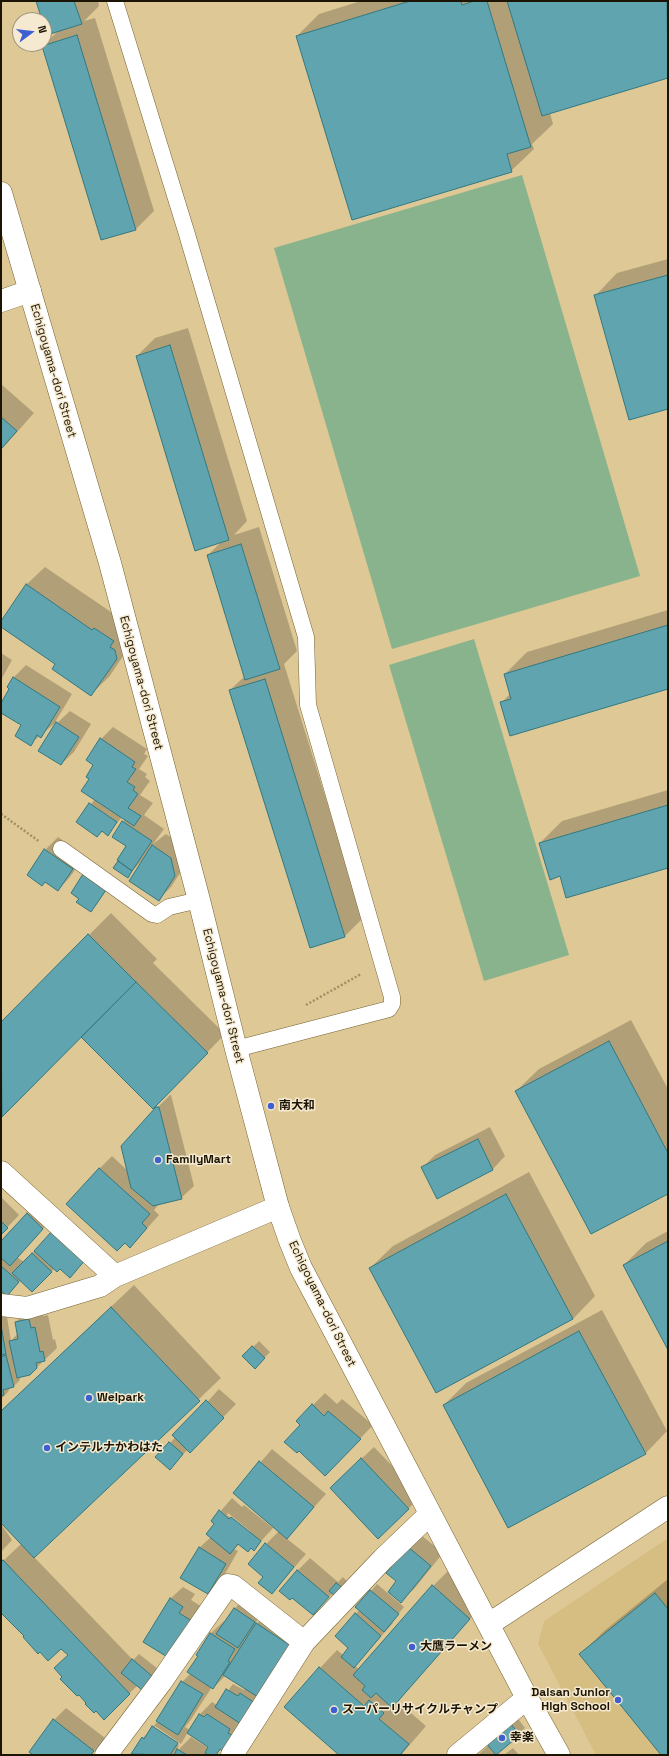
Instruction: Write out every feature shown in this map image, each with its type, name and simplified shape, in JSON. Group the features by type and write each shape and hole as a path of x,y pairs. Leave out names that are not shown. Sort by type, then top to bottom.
{"street":[{"name":"Echigoyama-dori Street","path":"1,193 111,567 278,1207 302,1268 527,1698 559,1755"},
{"path":"1,301 30,291"},
{"path":"1,1172 115,1276"},
{"path":"1,1305 27,1308 100,1286 115,1276 278,1207"},
{"path":"489,1624 668,1507"},
{"path":"232,1755 304,1642 383,1559 430,1514"},
{"path":"106,1755 160,1682 228,1585 232,1586 304,1642"},
{"path":"458,1755 527,1698"}],"lane":[{"path":"115,1 186,231 306,637 308,705 392,997 392,1004 389,1009 236,1050"},
{"path":"61,849 152,914 157,915 169,907 199,900"}],"path":[{"path":"1,814 50,850 61,849"},
{"path":"301,1008 382,962"}],"shaded area":[{"name":"Daisan Junior High School","path":"668,1538 668,1755 596,1755 538,1644 544,1621"}],"green space":[{"path":"522,175 640,576 392,649 274,248"},
{"path":"474,639 569,955 484,981 389,665"}],"building":[{"path":"36,1 74,1 82,24 52,33 52,12 39,12"},
{"path":"410,1 461,1 462,5 474,1 487,1 531,147 507,154 512,172 352,220 296,36"},
{"path":"507,1 667,1 668,78 542,116"},
{"path":"77,35 136,230 101,240 44,52 52,52 52,43"},
{"path":"668,275 668,409 629,420 594,295"},
{"path":"170,345 229,540 195,551 136,356"},
{"path":"1,417 17,431 1,449"},
{"path":"241,544 280,669 245,680 207,555"},
{"path":"26,584 92,630 94,628 114,641 110,647 115,650 117,659 91,696 52,669 55,664 1,627 1,621"},
{"path":"668,625 668,689 510,736 500,702 511,699 504,674"},
{"path":"13,677 60,707 41,738 37,735 31,746 15,736 21,725 1,713 1,703 9,689 7,687"},
{"path":"265,679 345,937 310,948 229,690"},
{"path":"56,722 79,737 61,765 38,751"},
{"path":"100,738 135,762 132,767 136,769 127,782 135,787 133,790 138,794 128,808 141,816 134,826 81,791 89,779 86,777 93,765 86,760"},
{"path":"89,803 117,822 108,836 102,831 97,837 76,822"},
{"path":"668,805 668,868 566,898 560,876 550,880 539,843"},
{"path":"122,821 152,841 132,871 117,860 126,846 112,837"},
{"path":"152,845 171,858 175,876 159,901 129,881"},
{"path":"44,849 73,869 58,891 45,882 42,886 27,875"},
{"path":"118,861 132,871 128,878 113,868"},
{"path":"83,874 106,890 91,912 76,902 79,899 71,893"},
{"path":"88,934 136,982 2,1117 1,1022"},
{"path":"136,982 208,1053 153,1109 81,1037"},
{"path":"609,1041 668,1153 668,1194 591,1234 515,1091"},
{"path":"156,1107 159,1107 182,1199 153,1206 131,1188 121,1146"},
{"path":"478,1139 493,1170 437,1199 421,1167"},
{"path":"99,1168 150,1214 142,1223 147,1228 130,1248 125,1243 117,1251 66,1204"},
{"path":"506,1194 573,1319 436,1393 369,1268"},
{"path":"27,1213 43,1229 10,1266 1,1258 1,1241"},
{"path":"1,1221 8,1228 1,1235"},
{"path":"53,1230 86,1259 70,1278 60,1269 57,1272 34,1251"},
{"path":"668,1241 668,1350 623,1265"},
{"path":"32,1253 52,1272 32,1292 12,1273"},
{"path":"1,1266 19,1282 7,1296 1,1291"},
{"path":"111,1307 200,1401 34,1558 1,1523 1,1411"},
{"path":"29,1319 31,1328 35,1327 40,1352 43,1351 45,1361 36,1363 37,1368 30,1375 17,1378 9,1341 18,1339 15,1322"},
{"path":"1,1325 6,1354 1,1355"},
{"path":"579,1331 646,1454 508,1528 443,1405"},
{"path":"252,1346 265,1358 255,1369 242,1356"},
{"path":"6,1355 14,1387 3,1390 4,1395 1,1396 1,1357"},
{"path":"206,1400 224,1418 190,1453 172,1435"},
{"path":"312,1404 324,1416 328,1411 361,1439 325,1476 299,1451 297,1453 284,1442 300,1425 296,1421"},
{"path":"169,1442 183,1454 170,1470 155,1457"},
{"path":"361,1458 409,1509 378,1539 330,1488"},
{"path":"259,1461 314,1507 287,1539 233,1493"},
{"path":"219,1510 229,1519 231,1517 261,1541 254,1551 251,1548 248,1552 238,1544 230,1554 206,1534 214,1524 211,1521"},
{"path":"265,1543 294,1567 272,1594 258,1583 263,1577 248,1564"},
{"path":"199,1547 226,1564 208,1594 180,1578"},
{"path":"408,1547 431,1566 401,1603 388,1592 396,1581 386,1573"},
{"path":"3,1560 130,1694 104,1720 96,1711 94,1713 79,1695 77,1696 60,1679 62,1677 54,1668 68,1655 61,1649 48,1661 40,1652 38,1654 23,1637 24,1636 1,1613 1,1562"},
{"path":"297,1570 329,1597 313,1615 292,1598 290,1600 279,1591"},
{"path":"336,1583 343,1588 336,1597 329,1591"},
{"name":"大鷹ラーメン","path":"432,1585 470,1619 392,1708 376,1693 371,1698 362,1690 365,1686 353,1675"},
{"path":"370,1590 399,1614 384,1632 355,1607"},
{"path":"655,1593 668,1609 668,1755 661,1755 579,1654"},
{"path":"170,1598 183,1607 179,1613 192,1621 169,1658 143,1642"},
{"path":"234,1608 255,1622 238,1648 216,1634"},
{"path":"355,1613 381,1636 354,1668 341,1657 348,1648 335,1636"},
{"path":"256,1623 291,1646 258,1697 223,1675"},
{"path":"210,1633 235,1649 228,1661 230,1662 213,1689 187,1672 198,1656 196,1655"},
{"path":"132,1659 152,1676 142,1690 121,1673"},
{"name":"スーパーリサイクルチャンプ","path":"319,1667 364,1706 369,1700 384,1713 379,1719 409,1744 400,1755 339,1755 284,1707"},
{"path":"181,1681 203,1694 178,1735 156,1721"},
{"path":"226,1689 238,1696 240,1693 255,1703 241,1724 215,1707"},
{"path":"199,1714 204,1717 207,1714 230,1729 228,1733 232,1735 222,1751 220,1749 216,1755 208,1755 205,1753 208,1747 187,1733"},
{"path":"53,1719 94,1751 90,1755 33,1755 29,1752"},
{"name":"幸楽","path":"509,1722 520,1735 496,1755 485,1742"},
{"path":"152,1726 178,1743 170,1755 131,1754 142,1737 144,1739"},
{"path":"177,1749 187,1755 174,1755"}],"place":[{"name":"南大和","path":"271,1106"},
{"name":"FamilyMart","path":"158,1160"},
{"name":"Welpark","path":"89,1398"},
{"name":"インテルナかわはた","path":"47,1448"},
{"name":"大鷹ラーメン","path":"412,1647"},
{"name":"Daisan Junior High School","path":"618,1700"},
{"name":"スーパーリサイクルチャンプ","path":"334,1710"},
{"name":"幸楽","path":"502,1738"}]}
